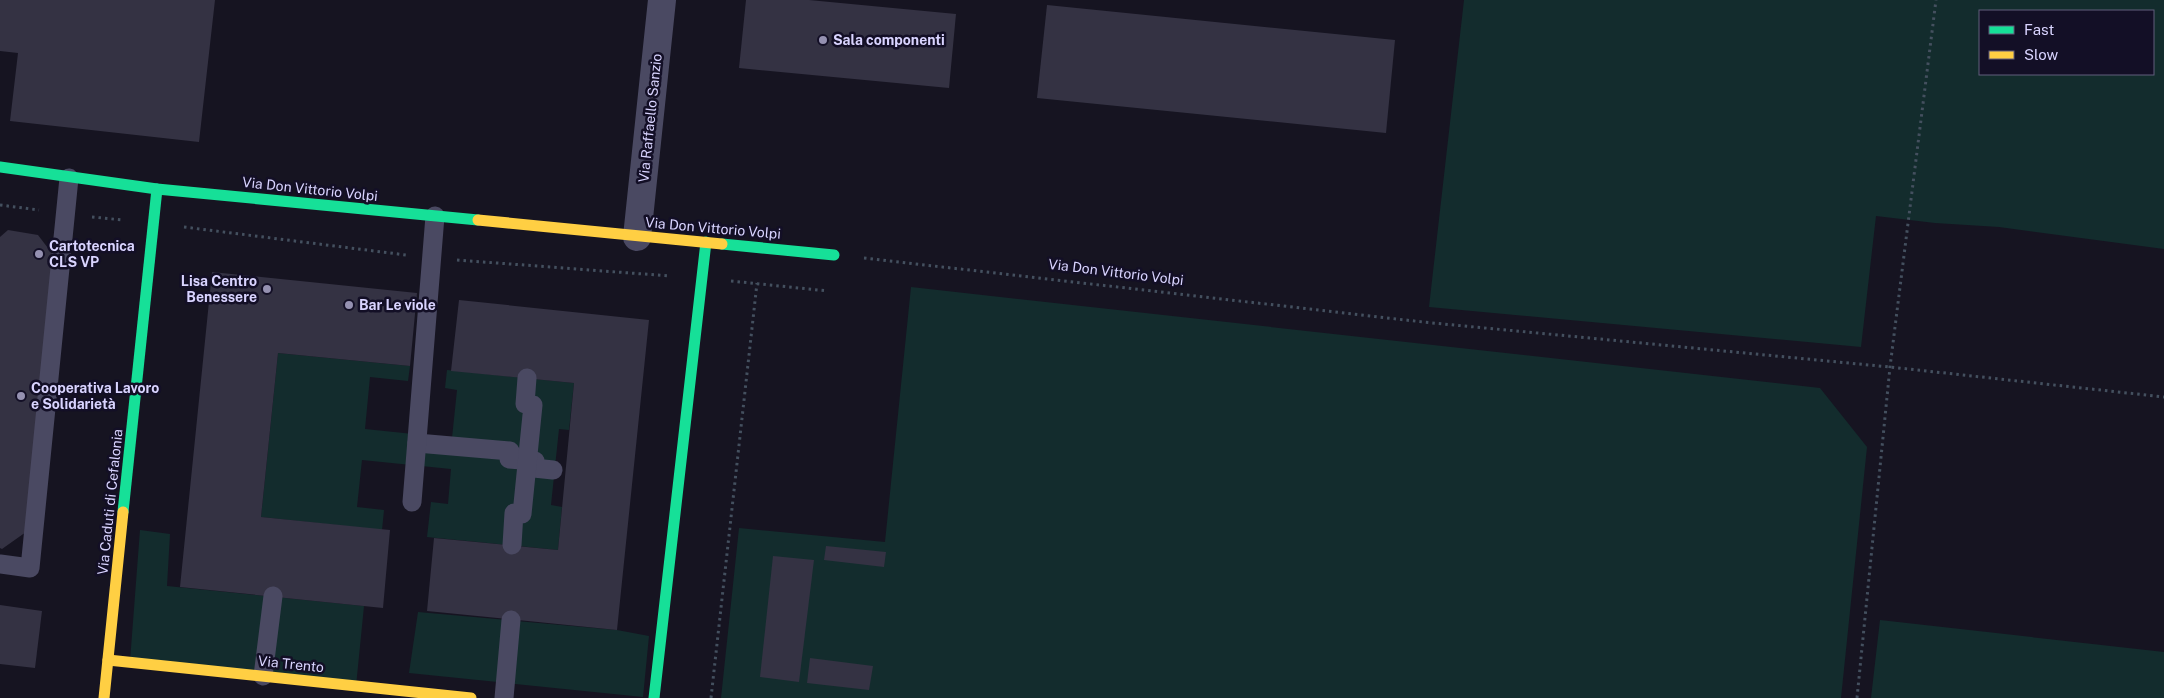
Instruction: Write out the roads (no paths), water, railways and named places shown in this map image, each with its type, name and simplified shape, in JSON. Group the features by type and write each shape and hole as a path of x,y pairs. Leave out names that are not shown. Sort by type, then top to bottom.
{"street":[{"name":"Via Raffaello Sanzio","path":"637,237 662,0"},
{"name":"Via Don Vittorio Volpi","path":"0,167 157,189 637,237 834,254"},
{"name":"Via Caduti di Cefalonia","path":"104,698 157,189"},
{"path":"654,698 706,242"},
{"name":"Via Trento","path":"108,660 471,698"}],"lane":[{"path":"0,564 30,568 69,178"},
{"path":"412,502 435,216"},
{"path":"512,545 514,513 522,514 533,405 525,404 527,378"},
{"path":"417,443 510,451 508,459 535,461 534,468 553,470"},
{"path":"263,676 273,596"},
{"path":"504,698 511,620"}],"place":[{"name":"Sala componenti","path":"823,40"},
{"name":"Cartotecnica CLS VP","path":"39,254"},
{"name":"Lisa Centro Benessere","path":"267,289"},
{"name":"Bar Le viole","path":"349,305"},
{"name":"Cooperativa Lavoro e Solidarietà","path":"21,396"}]}
